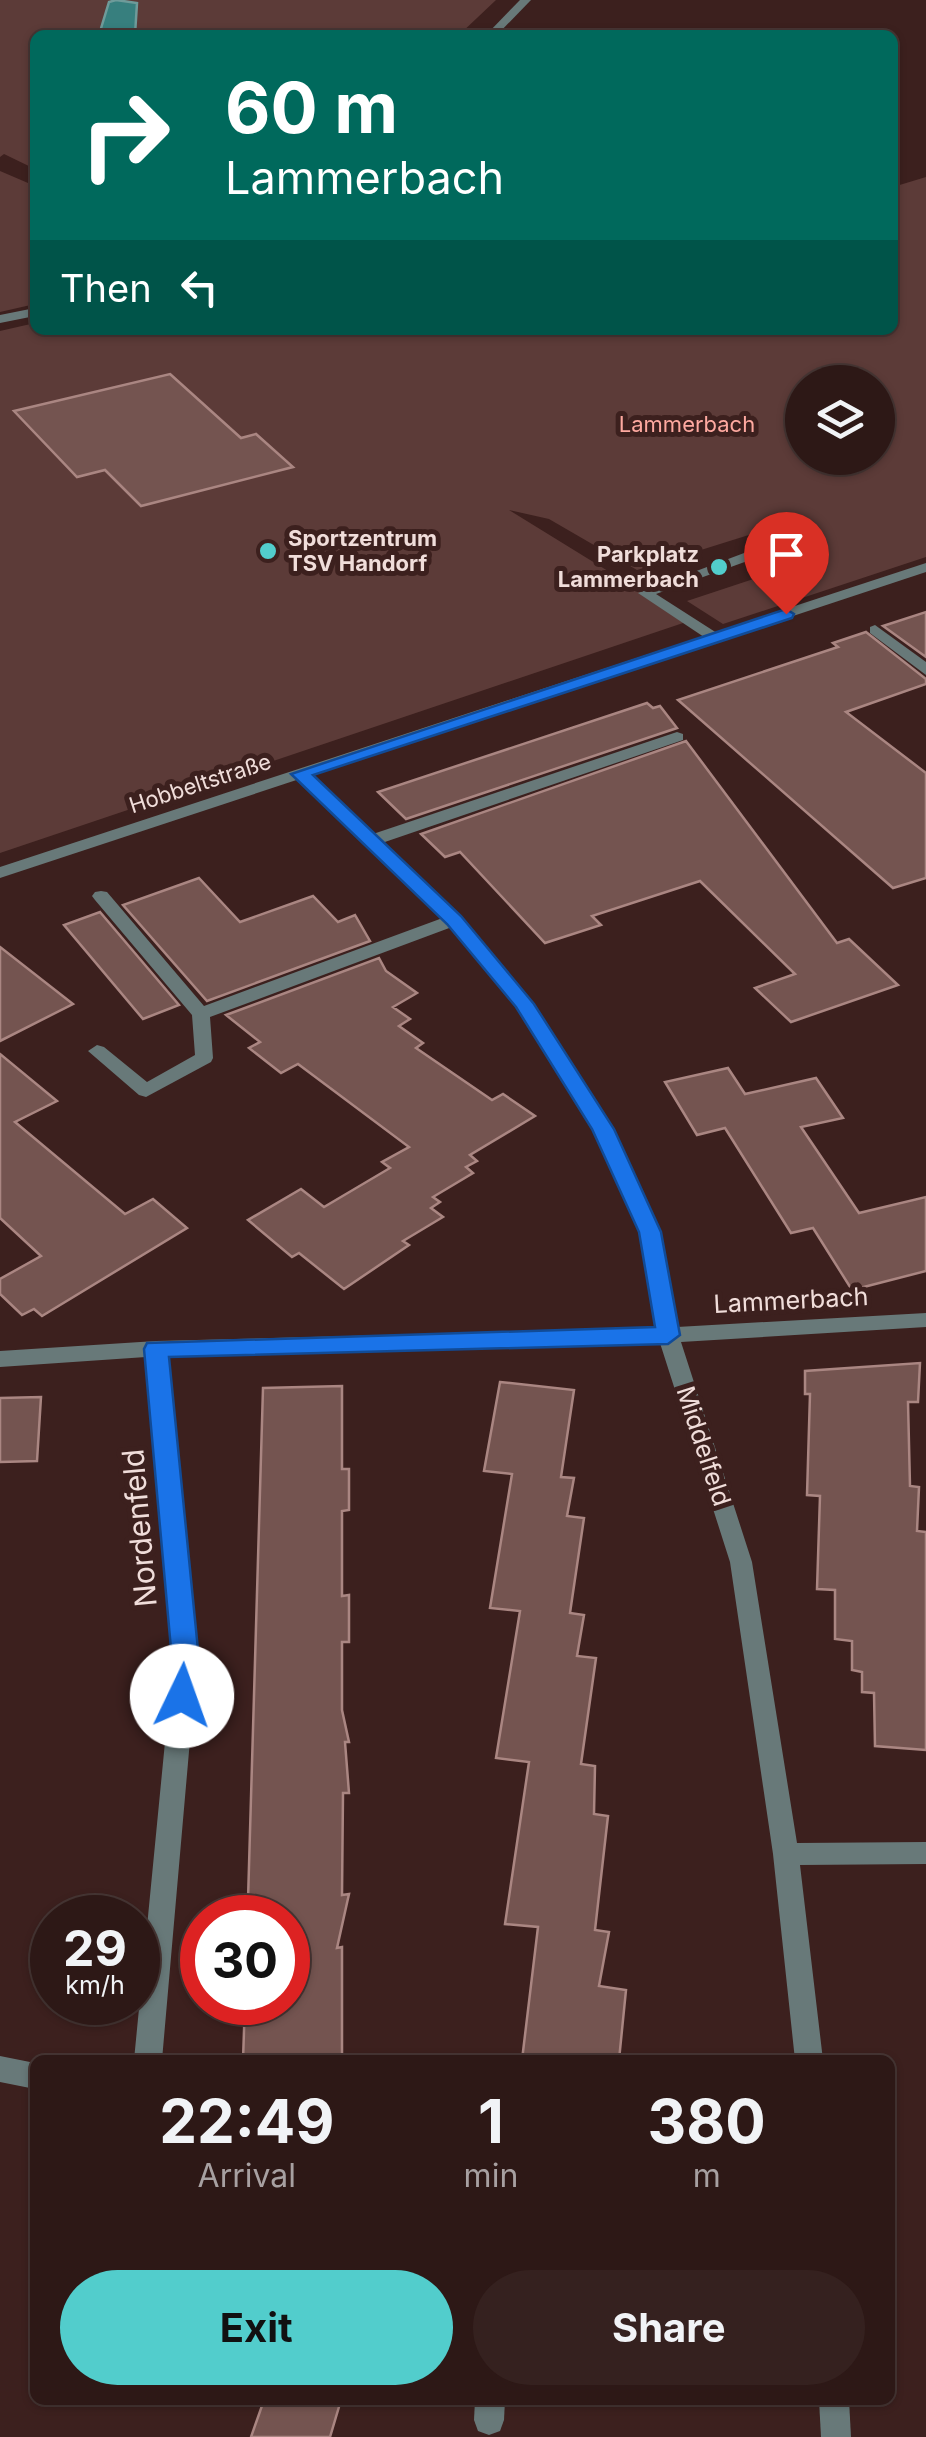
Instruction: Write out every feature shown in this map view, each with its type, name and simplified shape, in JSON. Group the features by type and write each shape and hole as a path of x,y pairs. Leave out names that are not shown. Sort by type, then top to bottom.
{"street":[{"path":"496,30 526,0"},
{"path":"0,319 30,313"},
{"path":"715,638 646,593 778,545 797,520"},
{"name":"Hobbeltstraße","path":"0,873 926,567"},
{"path":"875,630 926,670"},
{"path":"372,840 677,737"},
{"name":"Middelfeld","path":"301,774 454,920 524,1004 603,1129 650,1232 668,1335 741,1562 786,1854 808,2055"},
{"path":"97,1051 146,1090 204,1058 201,1014 101,896"},
{"path":"201,1014 454,920"},
{"name":"Lammerbach","path":"0,1359 156,1349 668,1335 926,1320"},
{"name":"Nordenfeld","path":"148,2055 186,1660 156,1349"},
{"path":"786,1854 926,1852"},
{"path":"0,2070 30,2075"},
{"path":"834,2405 836,2437"}],"green space":[{"path":"0,0 496,0 464,30 30,30 30,167 4,154 0,157"},
{"path":"0,171 30,184 30,305 0,312"},
{"name":"Sportzentrum TSV Handorf","path":"926,177 926,557 723,624 687,601 799,564 752,534 637,570 549,519 509,510 689,621 0,853 0,331 30,324 30,335 898,335 898,185"}],"water":[{"path":"109,2 137,3 135,30 101,30"}],"building":[{"path":"170,374 241,438 256,434 293,467 141,506 105,470 77,477 14,411"},
{"path":"926,612 926,657 883,626"},
{"path":"866,632 926,679 926,684 846,712 926,773 926,878 893,888 678,700 838,647 833,643"},
{"path":"647,703 653,708 660,706 677,728 406,819 378,792"},
{"path":"686,741 837,943 849,939 898,985 791,1022 755,988 795,974 700,881 592,916 601,925 545,943 460,852 445,857 421,834"},
{"path":"199,878 240,922 313,896 338,922 355,915 370,941 207,1001 123,905"},
{"path":"100,912 179,1005 143,1019 64,925"},
{"path":"0,947 73,1004 0,1041"},
{"path":"379,958 386,971 417,993 393,1007 410,1019 399,1026 423,1043 416,1048 492,1100 503,1094 535,1116 470,1155 477,1161 466,1167 473,1173 433,1197 440,1202 431,1208 443,1217 403,1241 409,1245 344,1289 299,1253 292,1257 248,1220 301,1189 324,1207 390,1168 382,1162 409,1147 298,1064 281,1073 249,1048 260,1042 226,1015"},
{"path":"0,1054 57,1101 15,1122 125,1214 153,1199 187,1228 42,1316 34,1309 22,1315 0,1294 0,1279 41,1256 0,1218"},
{"path":"728,1068 745,1094 816,1078 843,1118 801,1127 859,1213 926,1197 926,1271 852,1290 813,1228 791,1233 725,1128 697,1135 665,1082"},
{"path":"920,1363 918,1402 908,1402 910,1486 919,1487 917,1531 926,1532 926,1750 875,1746 874,1693 862,1692 862,1672 852,1670 852,1641 835,1639 835,1590 817,1589 820,1496 807,1495 810,1394 805,1394 805,1371"},
{"path":"500,1382 574,1390 561,1477 574,1478 567,1516 584,1518 570,1613 584,1615 577,1656 596,1658 581,1764 595,1766 594,1814 608,1816 595,1930 609,1932 599,1986 626,1990 620,2055 523,2055 538,1927 505,1924 529,1762 496,1758 520,1611 490,1608 512,1474 484,1471"},
{"path":"342,1386 342,1469 349,1469 349,1510 342,1511 342,1596 349,1595 349,1642 342,1642 342,1710 349,1742 345,1742 349,1793 343,1793 342,1895 349,1894 337,1948 342,1947 342,2055 243,2055 244,2025 310,2025 310,1895 248,1895 263,1388"},
{"path":"41,1397 37,1461 0,1462 0,1398"},
{"path":"262,2405 340,2405 330,2437 251,2437"}],"place":[{"name":"Sportzentrum TSV Handorf","path":"268,551"},
{"name":"Parkplatz Lammerbach","path":"719,567"}],"route":[{"path":"182,1696 186,1660 156,1349 668,1335 650,1232 603,1129 524,1004 454,920 301,774 786,614"}]}
